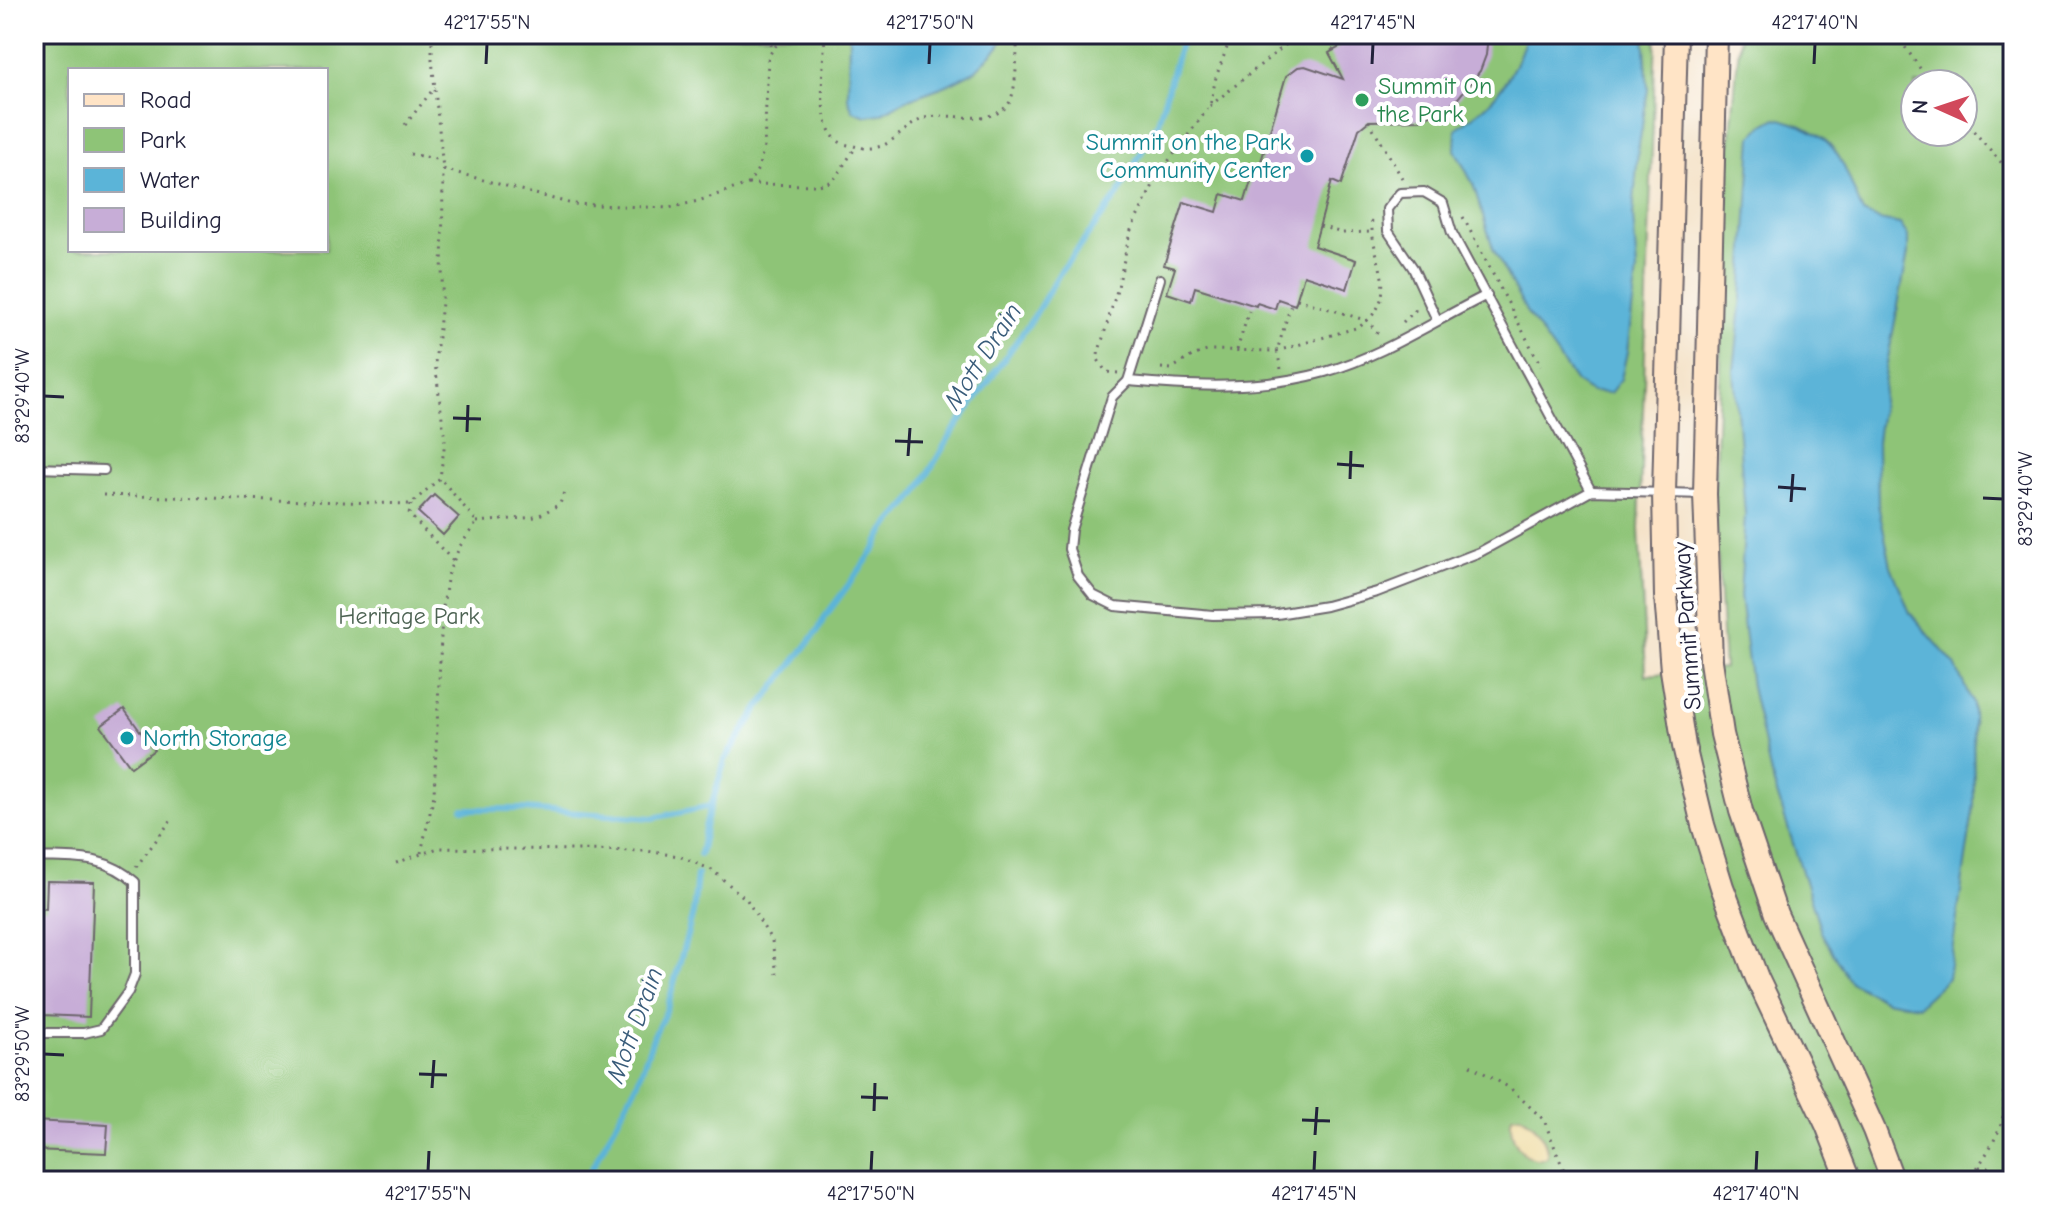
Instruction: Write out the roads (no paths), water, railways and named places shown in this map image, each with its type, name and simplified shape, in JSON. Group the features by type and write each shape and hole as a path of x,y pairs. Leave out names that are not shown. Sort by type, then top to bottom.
{"street":[{"name":"Summit Parkway","path":"1676,34 1664,493 1666,596 1672,670 1684,746 1722,887 1749,958 1827,1125 1849,1181"},
{"name":"Summit Parkway","path":"1716,34 1705,494 1711,661 1722,734 1741,811 1776,914 1874,1130 1893,1181"}],"lane":[{"path":"1437,320 1413,268 1388,231 1387,209 1400,193 1424,192 1443,203 1452,233 1591,491"},
{"path":"1160,279 1128,381 1112,397 1071,530 1069,549 1078,576 1093,595 1115,606 1213,615 1277,614 1326,606 1377,592 1480,552 1591,491 1705,494"},
{"path":"1128,381 1168,385 1276,383 1327,372 1376,353 1487,295"},
{"path":"34,468 104,470"},
{"path":"34,857 97,860 119,868 135,882 135,974 128,992 101,1029 84,1033 34,1033"}],"water":[{"path":"849,34 1006,34 999,47 975,71 880,114 866,116 853,111 848,99"},
{"path":"1527,34 1644,34 1648,89 1638,151 1633,216 1637,271 1627,352 1621,379 1610,393 1591,392 1576,382 1527,313 1494,251 1473,184 1455,150 1456,129 1481,110 1503,85 1520,55"},
{"path":"1776,118 1797,124 1826,140 1842,163 1863,213 1900,224 1908,236 1908,253 1886,369 1877,442 1878,504 1891,566 1910,613 1955,665 1973,704 1974,805 1948,978 1918,1006 1885,1000 1850,982 1822,934 1771,775 1751,687 1740,596 1745,515 1734,370 1752,136"}],"waterway":[{"name":"Mott Drain","path":"700,854 725,760 758,709 875,549 885,530 915,496 950,436 1033,318 1059,274 1118,195 1158,122 1183,34"},
{"path":"463,809 522,809 653,818 711,806"},
{"name":"Mott Drain","path":"585,1181 637,1084 654,1035 667,1009 693,913 697,875"}],"place":[{"name":"Summit On the Park","path":"1362,100"},
{"name":"Summit on the Park Community Center","path":"1307,156"},
{"name":"North Storage","path":"127,738"}],"park label":[{"name":"Heritage Park","path":"409,616"}]}
